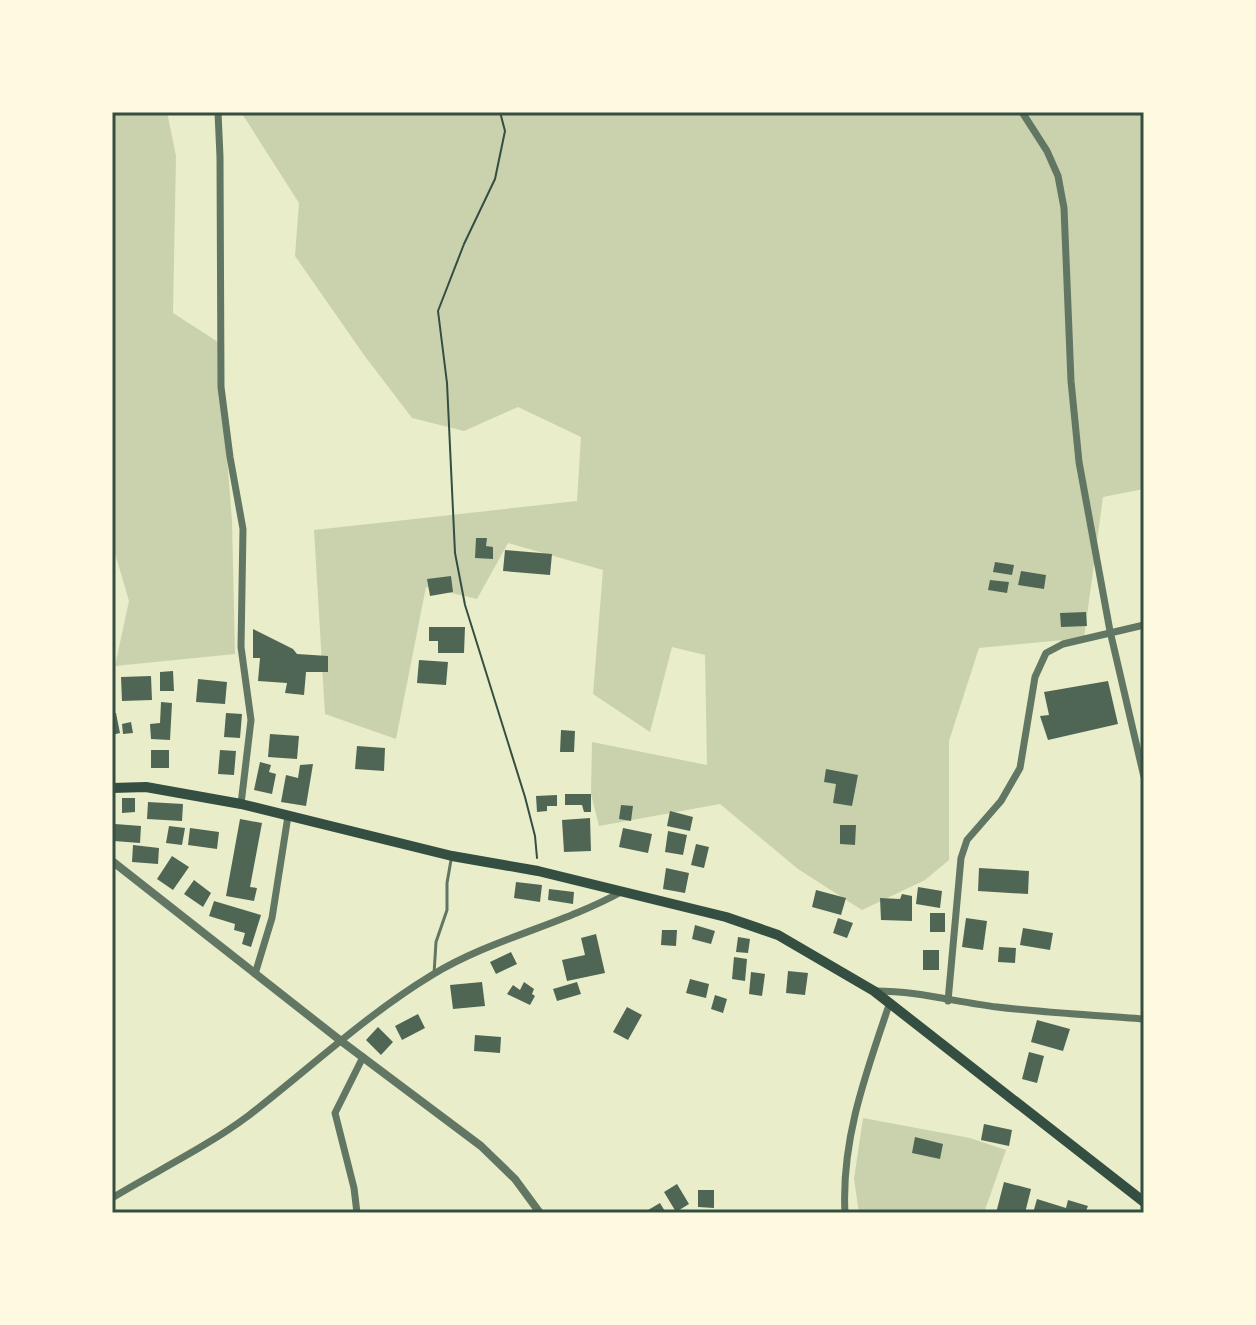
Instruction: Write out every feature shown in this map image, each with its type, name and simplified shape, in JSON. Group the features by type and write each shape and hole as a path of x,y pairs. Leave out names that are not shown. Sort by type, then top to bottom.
{"main road":[{"path":"112,788 146,787 241,804 452,856 538,871 726,917 778,935 874,991 1144,1202"}],"street":[{"path":"218,112 221,387 243,529 241,647 251,720 241,804"},
{"path":"1022,112 1047,151 1058,176 1064,208 1071,381 1079,462 1110,631 1144,777"},
{"path":"948,1001 961,858 967,840 1001,801 1020,768 1035,677 1046,653 1063,644 1144,625"},
{"path":"255,974 272,918 288,816"},
{"path":"112,861 341,1041 481,1146 515,1179 540,1213"},
{"path":"112,1198 245,1118 394,1000 433,974 493,945 594,906 621,892"},
{"path":"874,991 906,991 948,1001 1011,1009 1144,1019"},
{"path":"845,1213 843,1183 847,1147 860,1092 889,1005"},
{"path":"357,1213 354,1188 335,1113 363,1057"}],"lane":[{"path":"433,974 436,942 447,910 447,883 452,856"}],"path":[{"path":"500,112 505,131 495,179 464,244 438,311 447,383 455,553 465,605 525,797 535,836 538,871"}],"green space":[{"path":"112,112 167,112 176,156 173,313 218,342 232,521 235,654 115,666 129,601 112,543"},
{"path":"241,112 1144,112 1144,489 1103,497 1084,638 979,648 949,741 949,860 925,880 862,910 798,869 720,804 599,826 591,794 592,742 707,765 705,655 672,647 650,732 593,694 603,570 508,543 477,599 426,587 396,739 325,714 314,530 577,501 581,437 518,407 464,431 412,418 295,256 299,203"},
{"path":"863,1118 970,1138 1006,1150 984,1213 859,1213 854,1179"}],"building":[{"path":"476,538 487,538 486,546 493,547 493,559 475,558"},
{"path":"505,550 552,554 550,575 503,571"},
{"path":"995,562 1014,565 1012,575 993,572"},
{"path":"1021,571 1046,575 1044,589 1018,585"},
{"path":"451,576 453,592 430,596 427,579"},
{"path":"990,580 1009,582 1007,593 988,590"},
{"path":"1086,612 1087,626 1061,627 1060,613"},
{"path":"429,627 465,627 464,653 438,653 438,641 429,641"},
{"path":"253,629 297,654 328,656 328,672 306,672 304,695 285,693 287,683 258,681 260,658 253,658"},
{"path":"419,660 448,662 446,685 417,683"},
{"path":"173,671 174,691 160,691 160,672"},
{"path":"151,676 152,700 122,701 121,677"},
{"path":"198,679 227,682 225,704 196,702"},
{"path":"1108,681 1118,724 1048,740 1040,716 1049,715 1044,692"},
{"path":"161,702 172,703 170,740 151,739 150,724 160,723"},
{"path":"116,713 120,733 112,735 112,714"},
{"path":"226,713 242,714 240,738 224,737"},
{"path":"131,722 133,733 123,734 122,724"},
{"path":"561,730 575,731 574,752 560,752"},
{"path":"270,734 299,736 297,759 268,757"},
{"path":"357,746 385,748 384,771 355,769"},
{"path":"151,750 169,750 169,768 151,768"},
{"path":"220,750 236,751 234,775 218,774"},
{"path":"260,762 271,765 269,772 276,774 272,794 254,790"},
{"path":"313,764 306,806 281,802 286,775 298,778 300,765"},
{"path":"826,769 858,775 852,806 833,803 836,784 824,782"},
{"path":"565,794 591,794 591,812 584,812 582,805 565,805"},
{"path":"557,795 557,806 547,806 547,811 537,812 536,796"},
{"path":"122,798 135,798 135,812 122,813"},
{"path":"148,802 183,804 182,821 147,819"},
{"path":"621,805 633,806 631,821 619,819"},
{"path":"670,811 693,817 690,831 667,826"},
{"path":"590,818 591,851 564,852 562,820"},
{"path":"240,819 262,823 250,887 257,888 254,901 226,896"},
{"path":"115,824 141,826 140,843 114,841"},
{"path":"840,825 856,825 855,845 840,844"},
{"path":"169,826 185,828 182,845 166,843"},
{"path":"190,828 219,832 217,849 188,845"},
{"path":"623,828 652,834 648,853 619,847"},
{"path":"668,831 687,835 683,855 665,852"},
{"path":"696,844 709,847 704,868 691,865"},
{"path":"133,845 159,848 158,864 132,862"},
{"path":"172,856 189,867 173,890 157,879"},
{"path":"666,868 689,873 685,893 663,889"},
{"path":"979,868 1029,871 1028,894 978,891"},
{"path":"194,880 211,893 203,907 184,894"},
{"path":"516,882 542,885 540,902 514,898"},
{"path":"918,887 942,891 940,908 916,904"},
{"path":"549,889 574,892 573,904 548,900"},
{"path":"816,890 846,898 841,915 812,907"},
{"path":"902,894 912,896 912,921 881,920 880,898 900,899"},
{"path":"214,901 261,915 251,947 242,944 245,933 234,930 235,924 209,916"},
{"path":"930,913 945,913 945,932 930,932"},
{"path":"838,918 853,923 847,938 833,933"},
{"path":"966,918 987,921 983,950 962,947"},
{"path":"695,925 715,931 711,944 692,939"},
{"path":"1023,928 1053,933 1050,950 1020,945"},
{"path":"662,930 677,930 676,946 661,945"},
{"path":"596,934 605,973 567,981 562,960 585,955 581,938"},
{"path":"738,937 750,939 748,953 736,952"},
{"path":"999,947 1016,948 1015,963 998,962"},
{"path":"923,950 939,950 939,970 923,970"},
{"path":"511,952 517,964 496,974 490,962"},
{"path":"734,957 747,959 745,981 732,979"},
{"path":"788,971 808,973 805,995 786,993"},
{"path":"751,972 765,974 762,996 749,994"},
{"path":"690,979 709,984 706,998 686,993"},
{"path":"482,982 485,1006 453,1009 450,985"},
{"path":"524,982 534,989 532,994 535,996 530,1005 507,994 513,985 520,990"},
{"path":"577,982 581,994 557,1001 553,989"},
{"path":"715,995 727,999 723,1013 711,1009"},
{"path":"627,1007 642,1015 628,1040 613,1032"},
{"path":"418,1014 425,1028 402,1040 395,1026"},
{"path":"1037,1020 1070,1029 1063,1051 1031,1042"},
{"path":"378,1027 393,1042 381,1055 366,1040"},
{"path":"475,1035 501,1037 500,1053 474,1051"},
{"path":"1029,1052 1044,1056 1037,1083 1022,1079"},
{"path":"984,1124 1012,1130 1009,1146 981,1140"},
{"path":"915,1137 943,1144 940,1159 912,1153"},
{"path":"1004,1182 1031,1189 1025,1213 996,1213"},
{"path":"677,1184 689,1204 676,1212 664,1192"},
{"path":"698,1190 714,1190 714,1208 698,1207"},
{"path":"1037,1199 1066,1208 1068,1200 1088,1206 1085,1213 1033,1213"},
{"path":"660,1203 666,1213 643,1213"}]}
